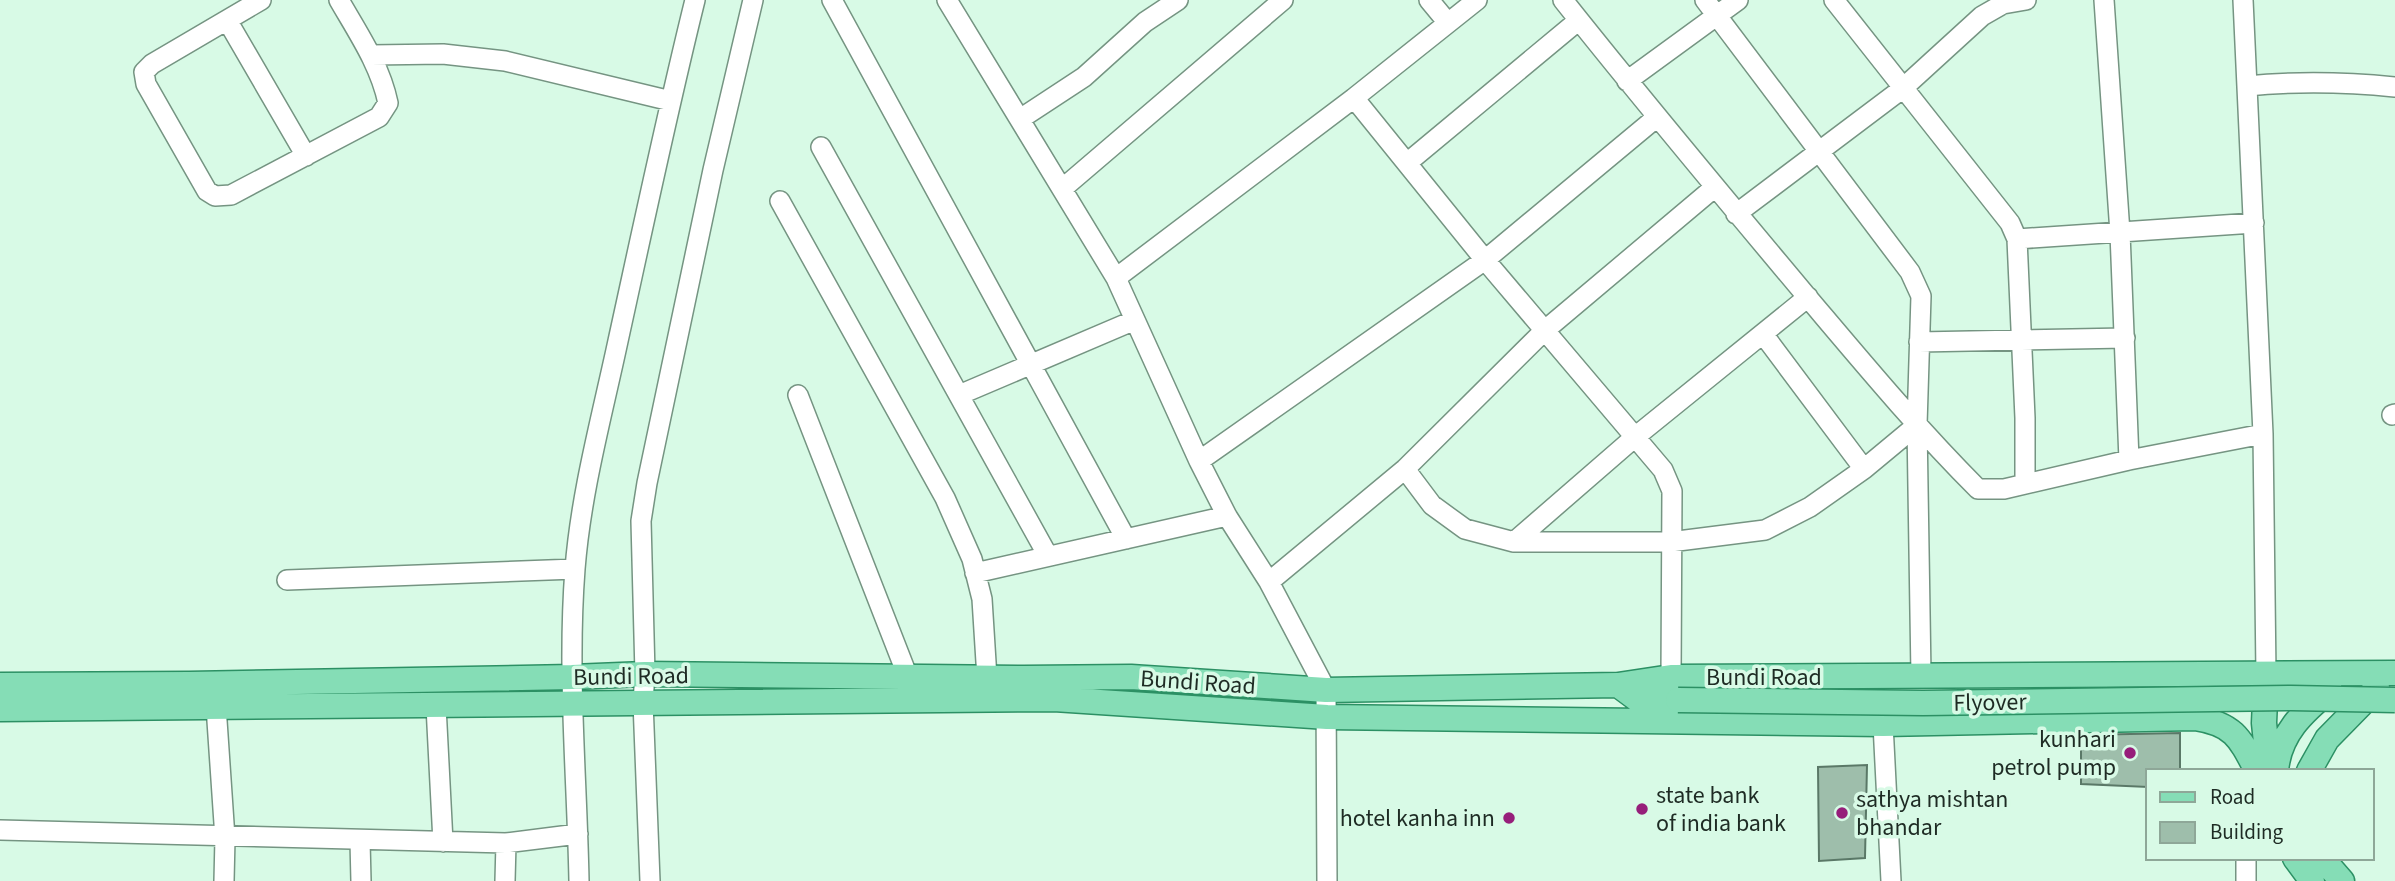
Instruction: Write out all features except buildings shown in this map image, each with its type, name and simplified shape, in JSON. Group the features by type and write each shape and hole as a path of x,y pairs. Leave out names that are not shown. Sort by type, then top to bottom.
{"main road":[{"name":"Bundi Road","path":"1674,689 1920,675 2394,672"},
{"path":"2310,769 2327,739 2394,672"},
{"path":"2276,769 2287,733 2299,716 2331,690 2361,673"},
{"name":"Bundi Road","path":"0,685 189,684 645,674 1131,677 1326,690 1618,685"},
{"path":"2266,674 2264,723 2269,769"},
{"name":"Flyover","path":"1618,685 1637,699 1674,689 1923,703 2291,698 2395,700"},
{"name":"Bundi Road","path":"0,709 1054,699 1327,717 1883,724 2195,718 2231,728 2241,740 2256,769"},
{"path":"2296,860 2312,881"},
{"path":"2324,860 2342,881"}],"street":[{"path":"261,0 152,64 144,72 146,84 207,191 215,196 232,195 379,117 388,103 385,87 371,55 339,0"},
{"path":"579,881 572,677 575,569 586,493 695,0"},
{"path":"650,881 643,702 645,674 641,522 713,170 753,0"},
{"path":"832,0 1126,539"},
{"path":"1020,120 1084,77 1145,22 1178,0"},
{"path":"1062,189 1283,0"},
{"path":"1429,0 1448,23"},
{"path":"1116,278 1354,98 1477,0"},
{"path":"1563,0 1736,214 1932,443 1979,489 2004,489 2129,460 2263,434"},
{"path":"1627,81 1711,8 1738,0"},
{"path":"1834,0 2010,223 2017,239 2025,484"},
{"path":"1736,214 1902,89 1976,8 2026,0"},
{"path":"2104,0 2120,233 2129,460"},
{"path":"2243,0 2263,434 2266,674"},
{"path":"953,3 1116,278 1199,461 1227,516 1269,582 1326,690 1327,881"},
{"path":"1711,8 1910,272 1921,296 1917,425 1920,675"},
{"path":"227,20 306,156"},
{"path":"1407,163 1579,20"},
{"path":"371,55 443,54 505,61 671,101"},
{"path":"2247,86 2333,82 2395,87"},
{"path":"1354,98 1485,260 1663,470 1672,491 1670,542 1674,689"},
{"path":"1199,461 1485,260 1657,117"},
{"path":"821,147 1048,556"},
{"path":"1269,582 1405,469 1544,331 1715,187"},
{"path":"780,201 945,498 972,559 982,599 987,678"},
{"path":"2017,239 2254,223"},
{"path":"1514,542 1635,437 1808,297"},
{"path":"959,394 1135,320"},
{"path":"1763,334 1864,469"},
{"path":"1919,342 2125,338"},
{"path":"798,395 908,677"},
{"path":"1405,469 1432,505 1465,529 1514,542 1670,542 1765,530 1810,507 1864,469 1917,425"},
{"path":"975,573 1227,516"},
{"path":"287,580 575,569"},
{"path":"216,706 225,838 224,881"},
{"path":"436,706 443,842"},
{"path":"1883,724 1891,881"},
{"path":"0,830 225,838 506,843 578,834"},
{"path":"360,841 361,881"},
{"path":"505,881 506,843"},
{"path":"2246,860 2246,881"}],"place":[{"name":"kunhari petrol pump","path":"2130,753"},
{"name":"state bank of india bank","path":"1642,809"},
{"name":"sathya mishtan bhandar","path":"1842,813"},
{"name":"hotel kanha inn","path":"1509,818"}]}
